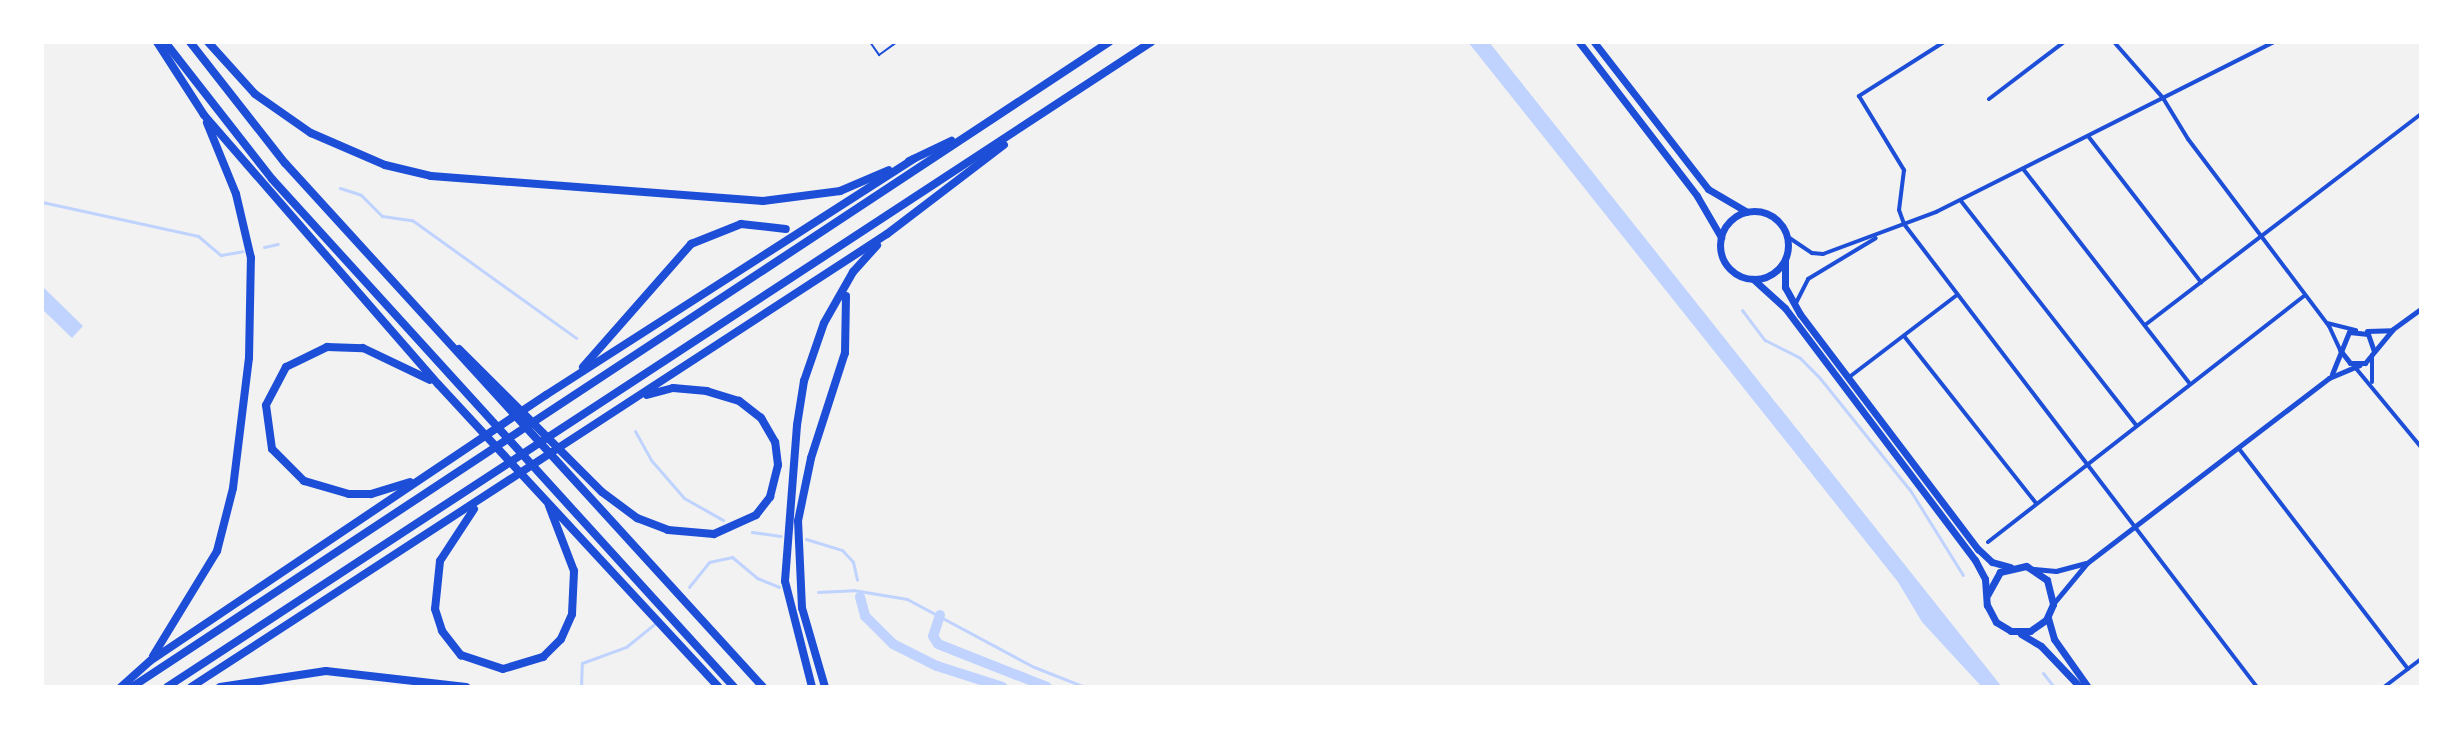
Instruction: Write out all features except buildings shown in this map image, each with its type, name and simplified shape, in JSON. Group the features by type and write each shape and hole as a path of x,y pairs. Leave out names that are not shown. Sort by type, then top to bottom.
{"highway":[{"path":"157,42 204,115 438,384 719,687"},
{"path":"165,42 272,179 734,687"},
{"path":"190,42 285,163 763,687"},
{"path":"208,42 255,94 311,133 373,161 431,176 732,200 794,200 840,191 983,125"},
{"path":"132,687 1109,42"},
{"path":"167,687 1151,42"},
{"path":"150,661 217,551 233,488 249,358 252,291 245,226 204,115"},
{"path":"191,687 887,234 1036,119"},
{"path":"121,687 150,661 546,395 914,159"},
{"path":"575,376 691,244 741,224 786,229"},
{"path":"812,687 785,581 787,511 802,395 813,350 837,297 887,234"},
{"path":"825,687 802,608 798,521 811,458 845,353 846,296"},
{"path":"434,328 486,372 602,492 637,518 668,530 714,534 746,523 764,506 777,476 777,453 771,434 755,412 722,394 690,389 657,391 631,401"},
{"path":"427,475 371,494 326,490 308,483 274,453 265,409 272,387 286,367 327,347 363,348 386,355 438,384"},
{"path":"488,495 449,540 434,595 446,639 461,655 491,668 534,662 552,650 567,627 575,601 574,571 547,502"},
{"path":"220,687 315,671 466,687"}],"main road":[{"path":"1579,42 1697,196 1721,237 1723,260 1741,277 1753,279 1772,275 1785,260"},
{"path":"1595,42 1708,189 1747,212 1768,214 1788,237 1785,287 1800,314 1983,554 2012,567 2033,569 2048,581 2053,605 2049,616 2032,630 2011,631"},
{"path":"1721,237 1730,220 1747,212"},
{"path":"1753,279 1785,308 1975,560 1992,617 2041,646 2080,687"},
{"path":"1987,595 1996,576 2012,567"},
{"path":"2049,616 2054,639 2088,687"}],"street":[{"path":"1944,42 1859,96 1904,170 1899,210 1904,224 2257,687"},
{"path":"1989,99 2064,42"},
{"path":"2114,42 2163,98 2260,237 2325,322 2340,350 2373,384 2421,447"},
{"path":"1800,314 1796,299 1808,279 1885,233 1961,201 2274,42"},
{"path":"2145,325 2421,114"},
{"path":"2088,136 2201,282"},
{"path":"2023,169 2189,383"},
{"path":"1961,201 2136,425"},
{"path":"1788,237 1812,253 1823,254 1885,233"},
{"path":"1848,378 1957,295"},
{"path":"1988,542 2304,296"},
{"path":"2053,605 2087,563 2240,450 2329,378 2373,354 2393,329 2421,309"},
{"path":"2325,322 2358,330 2393,329"},
{"path":"2329,378 2345,336 2358,330"},
{"path":"2358,330 2372,339 2373,384"},
{"path":"1904,336 2036,503"},
{"path":"2240,450 2408,669"},
{"path":"2033,569 2056,571 2087,563"},
{"path":"2384,687 2421,659"}],"lane":[{"path":"870,42 879,55 897,42"}],"water":[{"path":"1468,42 1489,42 2002,687 1982,687 1922,622 1898,582"},
{"path":"42,286 83,326 72,338 42,309"}],"waterway":[{"path":"340,188 361,195 382,216 412,220 576,338"},
{"path":"42,202 198,236 221,255 243,251"},
{"path":"264,247 278,244"},
{"path":"1742,310 1765,340 1800,358 1819,377 1910,490 1963,575"},
{"path":"635,431 651,460 684,498 723,520"},
{"path":"752,532 781,536"},
{"path":"806,539 842,550 853,562 857,580"},
{"path":"689,587 709,562 732,557 757,578 779,587"},
{"path":"818,592 853,590 907,599 1034,667 1085,687"},
{"path":"860,597 865,616 893,644 937,666 1003,687"},
{"path":"940,615 933,636 938,644 1047,687"},
{"path":"581,687 582,663 626,647 654,624"},
{"path":"2043,673 2054,687"}]}
